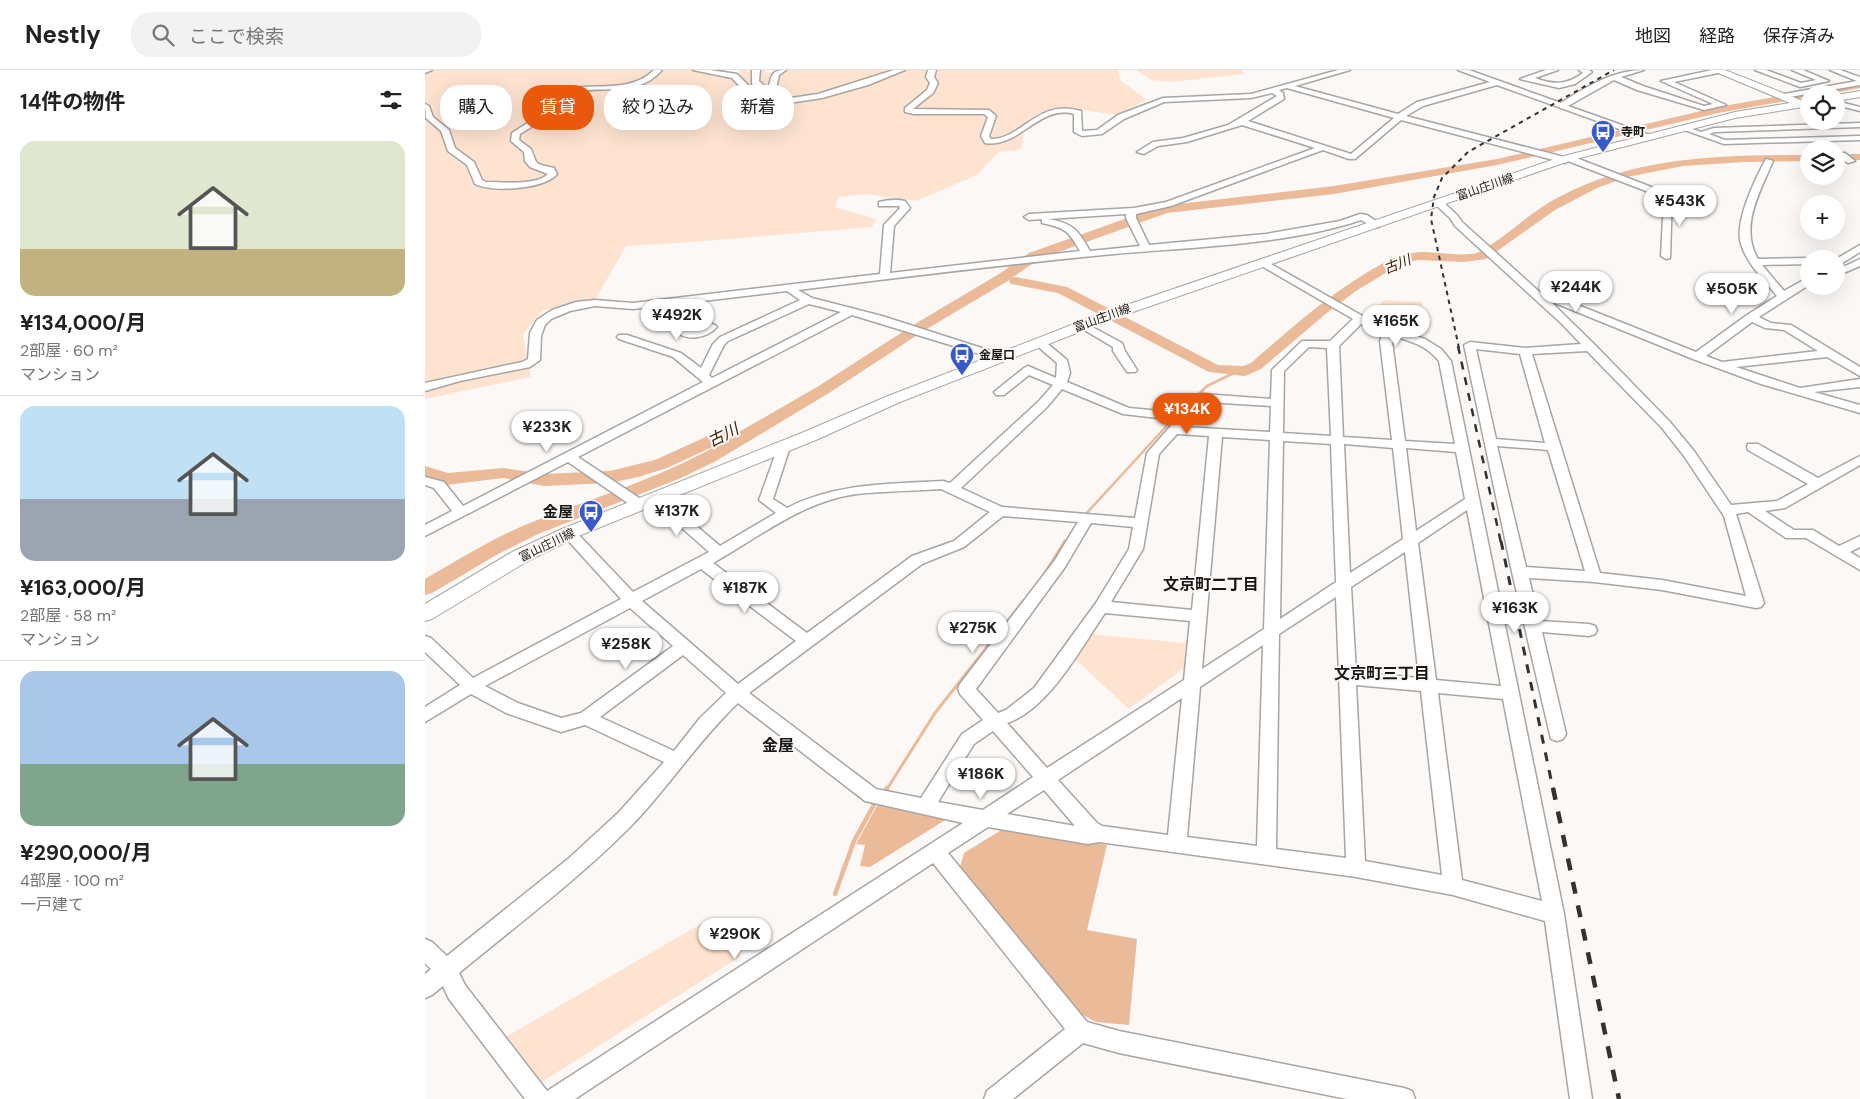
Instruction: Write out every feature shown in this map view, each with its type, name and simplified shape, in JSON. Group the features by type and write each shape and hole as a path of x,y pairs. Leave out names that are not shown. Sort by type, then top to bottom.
{"main road":[{"path":"1717,70 1797,100"},
{"path":"1845,96 1860,94"},
{"name":"富山庄川線","path":"425,614 519,557 636,498 781,447 1083,325 1567,159 1643,136 1797,100"}],"street":[{"path":"425,106 430,118 445,130 451,149 471,164 478,182 483,185 523,185 548,179 553,174 551,170 533,165 529,161 528,151 515,141 516,133 564,103 561,92 582,87 624,87 649,79 657,70"},
{"path":"697,70 735,73 744,85"},
{"path":"756,70 755,82 759,85"},
{"path":"772,85 776,74 782,70"},
{"path":"794,98 819,96 901,70"},
{"path":"932,70 930,77 934,83 933,89 908,110 914,112 986,112 992,116 985,136 992,142 1001,141 1051,112 1070,110 1078,113 1078,132 1093,134 1121,117 1163,100 1243,98 1346,70"},
{"path":"1462,70 1643,136"},
{"path":"1242,122 1352,157 1407,111 1429,100 1554,70"},
{"path":"1527,78 1555,88 1580,80 1588,72 1583,70"},
{"path":"1561,106 1600,83 1640,70"},
{"path":"1634,86 1717,70"},
{"path":"1759,70 1800,85 1825,80 1796,70"},
{"path":"1837,71 1857,70"},
{"path":"1837,71 1860,82"},
{"path":"1478,76 1489,73"},
{"path":"1615,77 1634,86 1704,108 1722,105 1659,81"},
{"path":"1797,100 1860,82"},
{"path":"1287,86 1335,101 1567,159 1613,174 1669,197 1666,256"},
{"path":"1141,152 1156,144 1184,140 1242,122 1281,97 1279,93 1272,90"},
{"path":"1845,106 1860,110"},
{"path":"1845,118 1860,117"},
{"path":"1800,120 1791,120 1800,126"},
{"path":"1845,126 1860,125"},
{"path":"1702,134 1714,130 1800,127"},
{"path":"1683,128 1724,142 1800,140"},
{"path":"1805,130 1819,140 1860,138"},
{"path":"1086,253 1079,240 1063,224 1029,217 1133,217 1322,148"},
{"path":"1845,157 1851,161"},
{"path":"1769,161 1749,208 1743,229 1745,243 1755,262 1783,297"},
{"path":"882,204 902,203 905,208 889,226 885,276"},
{"path":"1439,203 1482,246 1591,347 1666,426 1728,510 1745,559 1756,603 1662,585 1594,577 1519,572"},
{"path":"1133,217 1146,248"},
{"path":"425,387 459,378 526,365 534,360 537,329 542,321 565,309 601,303 633,306 1086,253 1266,237 1342,223 1360,217 1364,217 1376,224"},
{"path":"1845,257 1860,248"},
{"path":"1755,262 1800,261"},
{"path":"1845,270 1860,262"},
{"path":"1264,263 1371,325 1421,341 1437,351 1445,361 1554,914 1581,1099"},
{"path":"1697,357 1751,317 1800,286"},
{"path":"791,288 792,291 808,300 851,311 987,353 995,359"},
{"path":"1542,300 1551,298 1719,365 1860,409"},
{"path":"692,321 704,310 696,299"},
{"path":"707,380 719,344 724,339 808,300"},
{"path":"425,531 538,474 707,380 851,311"},
{"path":"1751,317 1769,326 1787,327 1860,372"},
{"path":"1356,868 1333,345 1360,319"},
{"path":"1083,325 1117,345 1131,370"},
{"path":"1389,331 1386,342 1453,886"},
{"path":"623,337 677,354 707,380"},
{"path":"953,488 1043,404 1060,384 1064,373 1063,362 1039,342"},
{"path":"1266,856 1279,370 1282,364 1306,342 1333,345"},
{"path":"1557,734 1519,572 1470,345 1525,351 1591,347"},
{"path":"1525,351 1594,577"},
{"path":"1719,365 1828,353"},
{"path":"1000,392 1028,370 1127,411 1184,417"},
{"path":"1796,390 1860,383"},
{"path":"925,807 968,739 994,721 1011,715 1040,693 1101,607 1136,550 1153,453 1184,417 1203,398 1277,403"},
{"path":"1174,430 1462,448"},
{"path":"1177,844 1216,433"},
{"path":"1490,442 1553,447"},
{"path":"781,447 783,450 766,500 786,514"},
{"path":"1753,447 1818,484"},
{"path":"569,457 600,478 636,498 719,553"},
{"path":"1728,510 1780,505 1860,460"},
{"path":"425,481 439,486 460,512"},
{"path":"425,715 471,686 719,553 786,514 821,499 856,490 943,485 1000,511 1141,523"},
{"path":"555,1099 1472,501"},
{"path":"1751,508 1791,535 1807,533 1860,565"},
{"path":"425,988 575,865 626,818 677,760 705,723 737,692 917,560 959,544 1000,511"},
{"path":"1087,518 1060,563 966,690 1090,829 1099,834"},
{"path":"569,533 631,600 737,692 871,796 984,819 1088,836 1099,834 1356,868 1453,886 1554,914"},
{"path":"1839,552 1860,541"},
{"path":"702,562 806,641"},
{"path":"1101,607 1199,616"},
{"path":"1532,626 1589,630"},
{"path":"425,642 471,686 512,708 561,726 586,718 684,646"},
{"path":"1348,678 1511,693"},
{"path":"586,718 677,760"},
{"path":"935,851 1080,1031 1119,1042 1404,1099"},
{"path":"425,949 445,970 457,992 539,1099"},
{"path":"995,1099 1080,1031"}],"shaded area":[{"path":"425,70 725,70 725,72 739,75 740,70 747,70 746,72 766,70 764,72 776,73 780,70 1118,70 1120,80 1147,100 1116,115 1062,107 1023,125 1023,144 1019,150 999,152 977,175 916,201 866,194 839,197 834,207 876,219 872,227 626,246 595,300 543,310 523,334 531,377 425,399"},
{"path":"1136,70 1242,70 1244,74 1172,82 1152,80"},
{"path":"1384,300 1422,302 1425,322 1393,319 1394,327 1368,318"},
{"path":"1089,634 1196,644 1187,666 1129,709 1074,658"},
{"path":"879,802 950,817 870,867 860,866 865,845 856,844"},
{"path":"1003,829 1107,845 1087,930 1137,939 1129,1025 1096,1022 1070,1008 960,867 964,853"},
{"path":"711,918 741,956 540,1083 504,1038"}],"waterway":[{"path":"1845,88 1860,85"},
{"path":"425,588 491,549 531,530 675,474 710,457 823,390 920,327 1004,277 1034,256 1111,227 1165,209 1334,190 1497,162 1718,110 1800,96"},
{"name":"古川","path":"1845,157 1860,157"},
{"name":"古川","path":"1016,281 1062,290 1215,369 1245,371 1256,366 1337,298 1387,266 1410,257 1418,256 1464,258 1481,256 1491,251 1518,229 1562,200 1592,186 1652,167 1683,162 1744,158 1800,158"},
{"path":"1084,516 1173,419 1207,386 1236,372"},
{"name":"古川","path":"425,471 446,479 503,473 544,480 610,477 632,473 661,464 725,435"},
{"path":"1065,543 1078,522"},
{"path":"1043,576 1065,541"},
{"path":"887,789 935,713 1024,600"},
{"path":"884,793 887,788"},
{"path":"835,894 854,841 876,801"}],"railway":[{"path":"1459,348 1431,219 1434,197 1442,178 1468,152 1614,70"},
{"path":"1458,346 1501,543"},
{"path":"1501,541 1553,789"},
{"path":"1553,788 1619,1099"}],"place":[{"name":"寺町","path":"1603,153"},
{"name":"金屋口","path":"962,376"},
{"name":"金屋","path":"591,533"}],"district":[{"name":"文京町二丁目","path":"1211,584"},
{"name":"文京町三丁目","path":"1382,673"},
{"name":"金屋","path":"778,745"}]}
